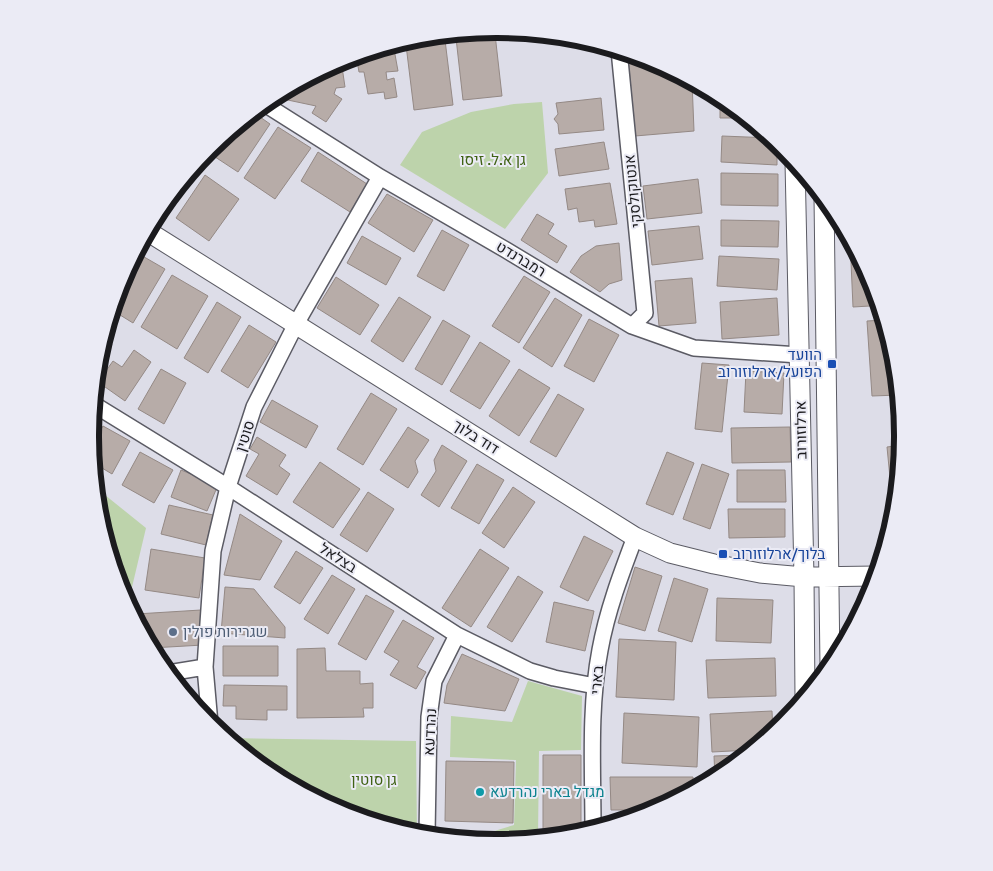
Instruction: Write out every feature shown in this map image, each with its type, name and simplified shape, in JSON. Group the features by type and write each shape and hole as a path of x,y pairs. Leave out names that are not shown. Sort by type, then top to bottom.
{"street":[{"name":"אנטוקולסקי","path":"620,58 645,313 632,326"},
{"name":"רמברנדט","path":"271,108 380,177 632,326 694,348 799,355"},
{"name":"ארלוזורוב","path":"795,172 805,687"},
{"name":"סוטין","path":"209,710 205,667 213,551 228,487 254,407 296,324 380,177"},
{"name":"ארלוזורוב","path":"824,210 830,652"},
{"name":"דוד בלוך","path":"153,235 635,537 670,553 760,573 804,577 868,576"},
{"name":"בצלאל","path":"99,408 228,487 457,635 530,671 554,678 596,686"},
{"name":"בארי","path":"593,822 593,742 600,650 621,575 635,537"},
{"name":"נהרדעא","path":"428,827 429,717 434,681 457,635"},
{"path":"177,672 205,667"}],"green space":[{"name":"גן א.ל. זיסו","path":"542,102 548,173 505,229 400,165 422,132 471,112 514,104"},
{"path":"103,495 146,528 131,592 112,539"},
{"path":"528,681 582,696 581,750 539,751 538,831 486,834 514,825 516,760 450,757 451,716 512,722"},
{"name":"גן סוטין","path":"238,738 416,741 417,826 369,812 320,792 275,766"}],"building":[{"path":"495,38 502,96 463,100 456,40"},
{"path":"445,41 453,105 414,110 406,48"},
{"path":"394,51 398,71 386,72 387,80 394,78 397,97 385,99 384,92 368,94 364,72 359,72 357,63"},
{"path":"628,61 649,68 692,89 694,131 635,136"},
{"path":"342,69 345,87 336,88 334,94 342,99 326,122 312,113 316,106 284,99"},
{"path":"601,98 604,130 559,134 558,124 554,119 558,114 556,103"},
{"path":"720,106 736,118 720,118"},
{"path":"259,116 270,124 238,172 213,156"},
{"path":"278,127 311,148 275,199 244,178"},
{"path":"722,136 761,138 777,153 777,165 721,162"},
{"path":"604,142 609,169 559,176 555,149"},
{"path":"318,152 367,184 350,212 301,181"},
{"path":"721,173 778,174 778,206 721,205"},
{"path":"205,175 239,199 209,241 176,218"},
{"path":"698,179 702,213 647,219 643,186"},
{"path":"610,183 617,224 595,227 594,220 579,222 577,208 568,210 565,189"},
{"path":"387,194 433,220 414,252 368,223"},
{"path":"537,214 554,224 548,234 567,246 557,263 521,240"},
{"path":"721,220 779,221 778,247 721,246"},
{"path":"699,226 703,259 652,265 648,231"},
{"path":"442,230 469,245 444,291 417,276"},
{"path":"362,236 401,258 386,285 347,263"},
{"path":"619,243 622,280 609,284 600,292 570,272 581,256 596,246"},
{"path":"851,255 870,299 870,306 853,307"},
{"path":"142,256 165,269 133,323 118,314"},
{"path":"719,256 779,259 777,290 717,286"},
{"path":"172,275 208,296 177,349 141,327"},
{"path":"524,276 550,292 519,343 492,326"},
{"path":"336,277 379,305 360,335 317,308"},
{"path":"692,278 696,323 659,326 655,281"},
{"path":"399,297 431,317 403,362 371,341"},
{"path":"555,298 582,315 552,367 523,348"},
{"path":"777,298 779,335 722,339 720,302"},
{"path":"217,302 241,317 208,373 184,358"},
{"path":"589,319 619,335 594,382 564,366"},
{"path":"443,320 470,336 442,385 415,369"},
{"path":"877,320 887,358 892,395 872,396 867,321"},
{"path":"249,325 276,342 248,388 221,371"},
{"path":"480,342 510,361 480,409 450,391"},
{"path":"134,350 151,362 125,401 102,385 103,374 113,361 122,367"},
{"path":"702,363 729,365 722,432 695,429"},
{"path":"161,369 186,383 164,424 138,409"},
{"path":"519,369 550,388 519,436 489,416"},
{"path":"746,371 784,373 782,414 744,412"},
{"path":"371,393 397,409 363,465 337,449"},
{"path":"558,394 584,409 556,457 530,442"},
{"path":"272,400 318,426 306,448 260,422"},
{"path":"103,426 130,441 112,474 100,467 98,435"},
{"path":"408,427 429,440 415,461 418,472 408,488 380,470"},
{"path":"790,427 791,462 732,463 731,428"},
{"path":"257,437 286,455 279,466 290,474 277,495 246,476 259,454 250,449"},
{"path":"442,445 467,461 439,507 421,495 436,471 434,460"},
{"path":"894,446 891,487 887,447"},
{"path":"140,452 173,470 154,503 122,485"},
{"path":"667,452 694,463 673,515 646,504"},
{"path":"320,462 360,489 333,528 293,502"},
{"path":"477,464 504,480 479,524 451,508"},
{"path":"702,464 729,474 710,529 683,519"},
{"path":"181,470 218,485 207,511 171,497"},
{"path":"737,470 785,470 786,502 737,502"},
{"path":"513,487 535,502 504,548 482,533"},
{"path":"368,492 394,509 367,552 340,535"},
{"path":"169,505 213,515 206,545 161,534"},
{"path":"728,509 785,509 785,537 729,538"},
{"path":"240,514 282,541 260,580 224,575"},
{"path":"584,536 613,551 588,601 560,587"},
{"path":"151,549 205,558 199,598 145,590"},
{"path":"480,549 509,568 471,627 442,608"},
{"path":"296,551 323,568 300,604 274,587"},
{"path":"635,567 662,576 645,631 618,623"},
{"path":"332,575 355,589 328,634 304,619"},
{"path":"518,576 543,592 512,642 487,627"},
{"path":"674,578 708,589 692,642 658,631"},
{"path":"225,587 254,589 285,627 285,638 221,633"},
{"path":"366,595 394,611 366,660 338,644"},
{"path":"717,598 773,600 771,643 716,641"},
{"path":"554,602 594,611 585,651 546,642"},
{"name":"שגרירות פולין","path":"201,610 203,645 160,647 141,614"},
{"path":"403,620 434,638 417,667 426,672 416,689 390,675 399,661 384,652"},
{"path":"619,639 676,642 674,700 616,697"},
{"path":"223,646 278,646 278,676 223,676"},
{"path":"325,648 326,671 360,671 360,684 373,683 373,708 363,708 364,717 297,718 297,649"},
{"path":"462,654 519,679 505,711 444,703 447,685"},
{"path":"775,658 776,696 708,698 706,660"},
{"path":"224,685 287,686 287,710 267,710 267,720 236,719 236,706 223,706"},
{"path":"772,711 773,722 740,751 712,752 710,714"},
{"path":"624,713 699,717 697,767 622,763"},
{"path":"543,755 581,755 581,824 543,831"},
{"path":"733,755 715,768 714,756"},
{"name":"מגדל בארי נהרדעא","path":"446,761 514,762 513,823 445,821"},
{"path":"610,777 693,777 693,782 649,803 630,810 611,810"}],"place":[{"name":"הוועד הפועל/ארלוזורוב","path":"832,364"},
{"name":"בלוך/ארלוזורוב","path":"723,554"},
{"name":"שגרירות פולין","path":"173,632"},
{"name":"מגדל בארי נהרדעא","path":"480,792"}]}
